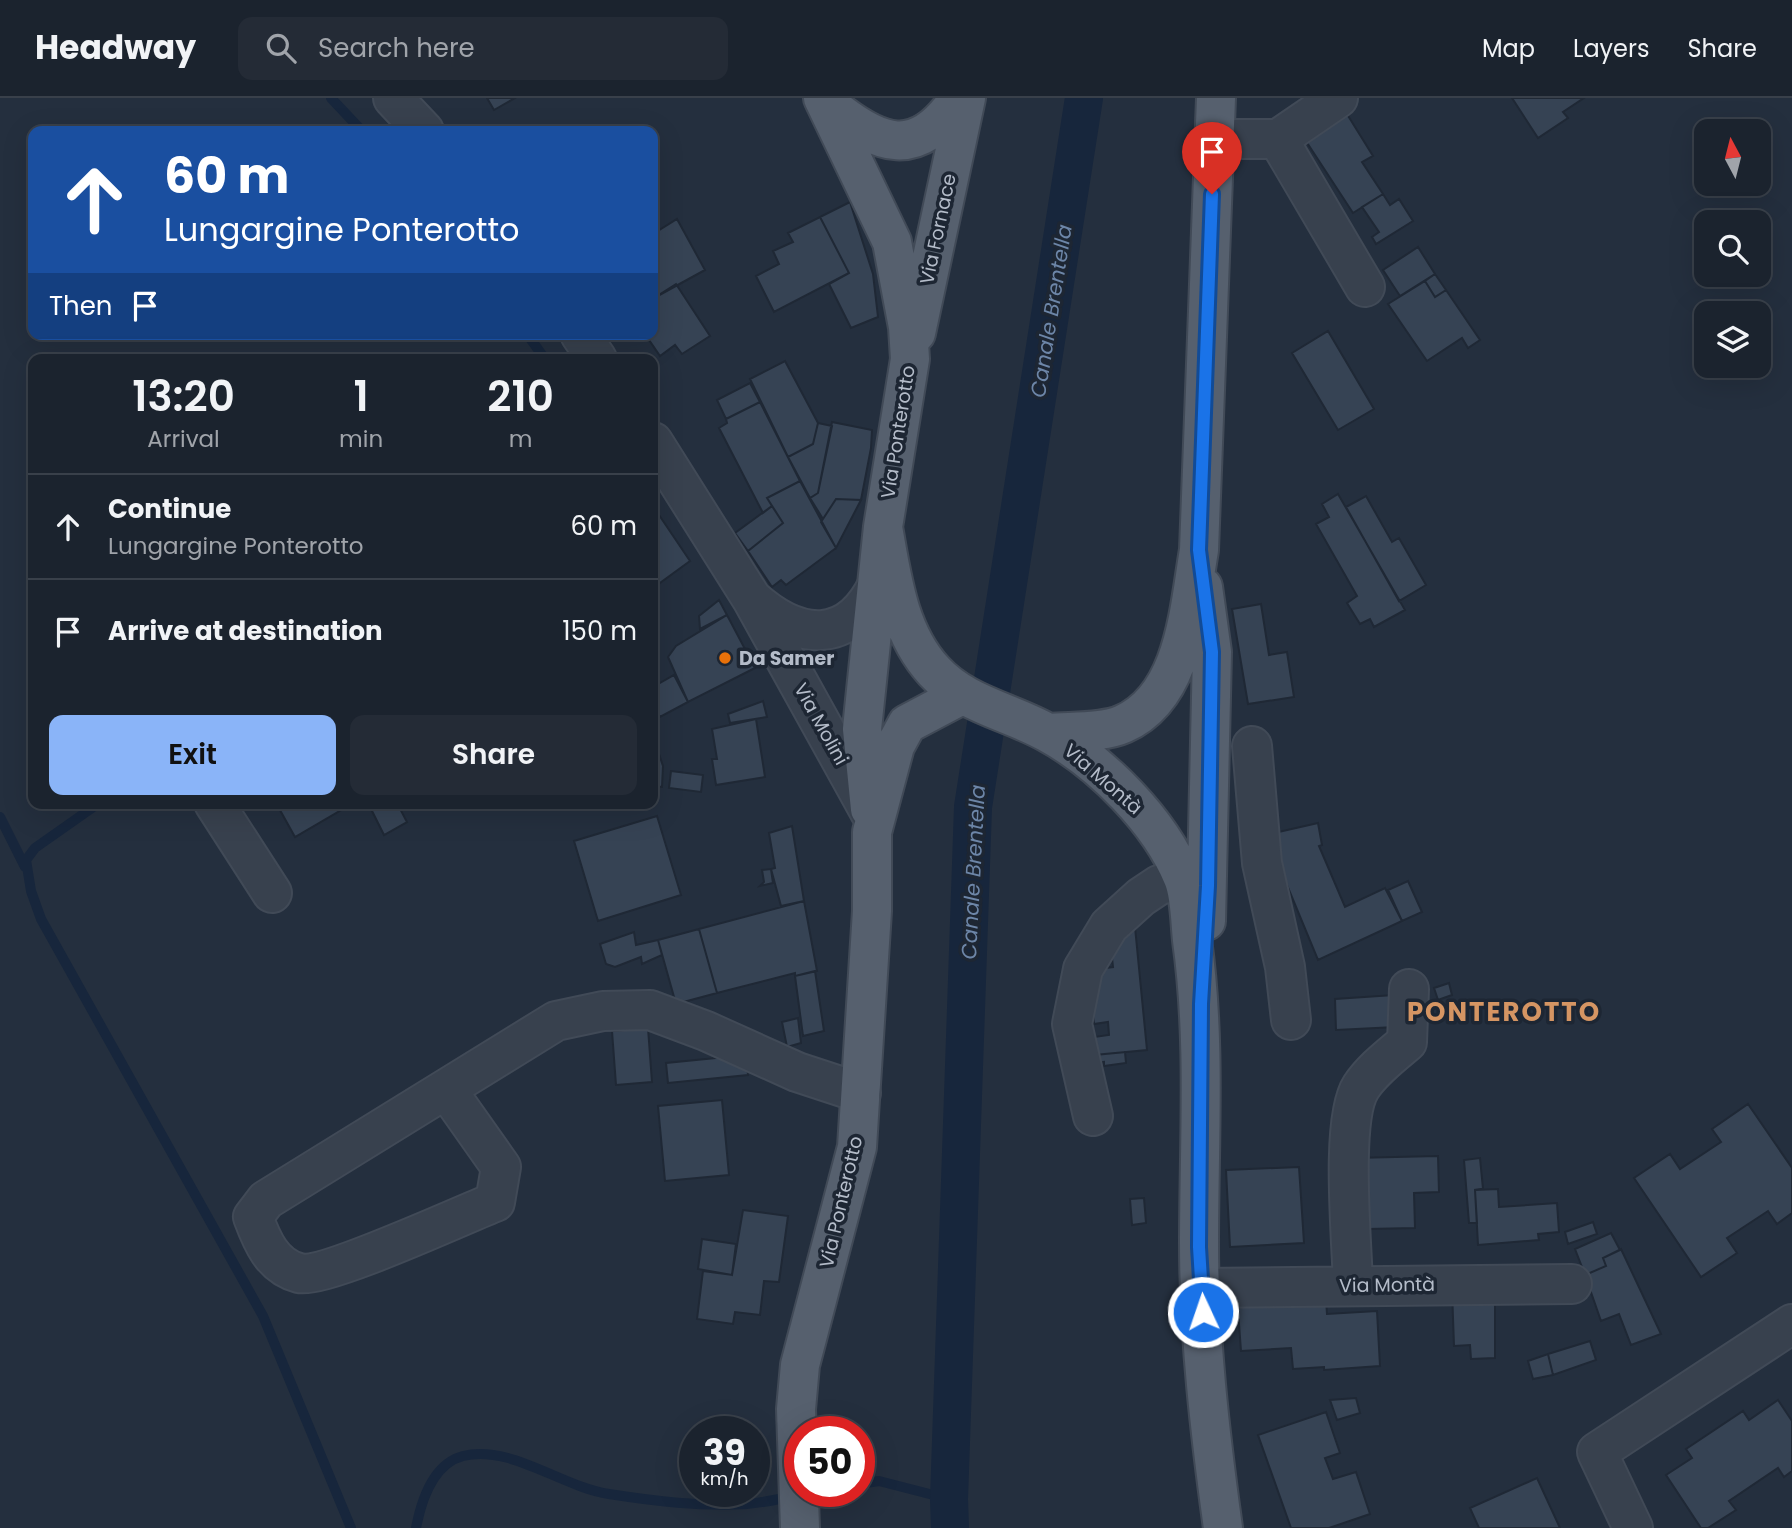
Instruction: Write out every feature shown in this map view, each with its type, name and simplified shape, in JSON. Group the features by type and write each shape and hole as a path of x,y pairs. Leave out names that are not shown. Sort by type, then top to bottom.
{"main road":[{"name":"Via Ponterotto","path":"824,100 871,136 905,140 921,136 936,127 959,98"},
{"name":"Via Fornace","path":"910,359 966,98"},
{"path":"1045,732 1121,725 1148,710 1172,673 1187,621 1199,550 1216,98"},
{"name":"Via Ponterotto","path":"800,1528 796,1449 800,1365 858,1147 872,911 871,822 862,729 883,527 910,359 908,327 892,242 824,100"},
{"name":"Via Ponterotto","path":"883,527 896,602 915,645 933,670 964,697 1045,732"},
{"path":"1199,550 1212,652 1208,886 1201,1004"},
{"name":"Via Ponterotto","path":"871,822 895,746 907,724 964,697"},
{"name":"Via Montà","path":"1045,732 1123,791 1150,820 1184,879 1201,1004 1201,1288 1210,1434 1223,1528"}],"street":[{"path":"393,98 419,126"},
{"path":"1214,139 1278,139 1338,98"},
{"path":"1278,139 1365,287"},
{"name":"Via Molini","path":"658,457 752,599 871,822"},
{"name":"Via Molini","path":"752,599 788,625 817,630 835,627 860,613 878,584"},
{"path":"1252,746 1262,863 1285,967 1291,1020"},
{"path":"218,809 272,893"},
{"path":"1093,1116 1072,1024 1083,969 1109,926 1141,897 1159,885 1184,879"},
{"path":"1353,1285 1350,1126 1359,1090 1377,1068 1407,1042 1409,989"},
{"path":"446,1089 501,1167 495,1202 339,1265 301,1274 278,1263 262,1242 253,1217 266,1200 556,1021 603,1011 650,1010 706,1031 797,1072 861,1093"},
{"name":"Via Montà","path":"1201,1288 1572,1284"},
{"path":"1633,1528 1597,1452 1792,1324"}],"building":[{"path":"487,98 515,98 494,110"},
{"path":"1512,98 1584,98 1563,112 1568,118 1538,138"},
{"path":"1342,106 1373,156 1362,162 1383,194 1353,213 1302,135"},
{"path":"1383,194 1390,205 1399,199 1413,221 1376,244 1372,237 1379,232 1362,207"},
{"path":"850,202 873,274 878,317 851,328 829,284 849,273 820,217"},
{"path":"820,217 849,273 774,312 756,276 779,264 773,251 793,242 788,233"},
{"path":"677,219 705,270 658,296 658,231"},
{"path":"1418,247 1435,274 1400,296 1383,270"},
{"path":"1435,274 1446,290 1435,297 1425,281"},
{"path":"1425,281 1435,297 1446,290 1480,340 1468,348 1462,338 1427,361 1388,304"},
{"path":"676,284 710,336 682,354 675,345 660,356 649,340 658,340 658,295"},
{"path":"1328,331 1374,409 1338,430 1292,353"},
{"path":"785,361 818,423 813,444 788,457 750,379"},
{"path":"750,383 760,402 726,419 717,400"},
{"path":"760,402 800,481 767,498 772,506 763,513 719,428 727,423 726,419"},
{"path":"832,422 872,430 871,448 861,500 836,499 823,519 810,498 818,493"},
{"path":"818,423 832,426 818,493 810,498 788,457 813,444"},
{"path":"800,481 836,548 786,585 781,580 772,587 748,551 783,523 767,498"},
{"path":"1338,494 1405,610 1374,627 1370,619 1360,624 1347,603 1357,596 1316,524 1329,517 1322,504"},
{"path":"1366,496 1392,542 1399,538 1426,585 1399,601 1346,507"},
{"path":"836,499 861,500 836,548 821,522"},
{"path":"772,506 783,523 748,551 735,533"},
{"path":"658,513 690,561 658,584"},
{"path":"719,600 727,615 700,629 699,616"},
{"path":"1261,604 1269,655 1287,652 1294,697 1248,704 1232,609"},
{"path":"727,615 755,668 688,702 668,657 676,646"},
{"path":"674,675 688,702 660,717 658,684"},
{"path":"763,701 767,717 730,723 728,714"},
{"path":"756,719 765,777 716,785 712,759 717,759 712,729"},
{"path":"658,751 663,766 662,787 658,787"},
{"path":"671,771 703,775 701,792 669,788"},
{"path":"279,809 343,809 295,837"},
{"path":"371,809 400,809 407,822 384,835"},
{"path":"657,816 681,895 598,921 574,841"},
{"path":"1318,823 1322,845 1319,846 1345,907 1385,888 1402,921 1318,960 1277,861 1274,833"},
{"path":"792,826 804,901 781,906 771,869 775,868 769,833"},
{"path":"771,869 773,883 760,886 764,882 762,870"},
{"path":"1408,881 1422,912 1402,921 1388,890"},
{"path":"804,901 817,971 795,976 795,973 717,993 699,929"},
{"path":"1135,927 1147,1050 1095,1055 1094,1037 1109,1035 1108,1022 1094,1024 1088,970 1113,967 1109,930"},
{"path":"699,929 717,993 676,1004 658,940"},
{"path":"634,932 636,945 658,940 662,955 642,964 641,957 615,967 606,964 600,944"},
{"path":"815,971 824,1031 803,1036 795,976"},
{"path":"1449,983 1452,995 1438,1000 1434,988"},
{"path":"1394,995 1396,1027 1336,1030 1335,999"},
{"path":"798,1018 801,1043 787,1047 782,1022"},
{"path":"648,1028 652,1082 616,1085 612,1031"},
{"path":"1125,1052 1126,1063 1104,1066 1104,1062 1096,1063 1095,1055"},
{"path":"746,1055 748,1075 668,1083 666,1063"},
{"path":"722,1100 729,1175 665,1181 658,1106"},
{"path":"1748,1104 1792,1168 1792,1213 1777,1224 1768,1211 1727,1238 1737,1253 1701,1277 1634,1178 1670,1154 1680,1169 1721,1142 1712,1129"},
{"path":"1438,1156 1439,1192 1414,1193 1415,1228 1367,1229 1353,1158"},
{"path":"1480,1158 1483,1189 1475,1190 1477,1223 1469,1223 1464,1160"},
{"path":"1299,1167 1304,1243 1230,1247 1226,1170"},
{"path":"1498,1189 1499,1207 1557,1203 1559,1232 1538,1234 1539,1240 1478,1245 1475,1190"},
{"path":"1144,1198 1146,1223 1132,1225 1130,1199"},
{"path":"743,1210 788,1216 779,1282 764,1281 760,1315 735,1312 733,1324 697,1319 703,1271 732,1275"},
{"path":"1593,1222 1597,1234 1568,1244 1565,1232"},
{"path":"1611,1233 1620,1250 1603,1258 1606,1266 1585,1275 1575,1249"},
{"path":"702,1239 736,1244 732,1275 698,1269"},
{"path":"1621,1249 1661,1334 1631,1345 1619,1314 1601,1321 1585,1275 1606,1266 1603,1258"},
{"path":"1495,1288 1495,1358 1471,1359 1470,1345 1454,1346 1452,1290"},
{"path":"1237,1297 1326,1299 1327,1314 1377,1311 1380,1366 1293,1369 1291,1348 1241,1351"},
{"path":"1590,1341 1596,1360 1553,1375 1548,1354"},
{"path":"1548,1354 1553,1375 1533,1379 1528,1361"},
{"path":"1356,1398 1360,1413 1337,1420 1330,1400"},
{"path":"1778,1400 1792,1421 1792,1471 1784,1477 1778,1468 1729,1501 1736,1510 1708,1528 1701,1528 1666,1475 1692,1458 1686,1449 1743,1411 1749,1420"},
{"path":"1326,1412 1340,1453 1325,1458 1333,1479 1356,1472 1370,1514 1329,1528 1291,1528 1258,1435"},
{"path":"1537,1478 1560,1528 1479,1528 1470,1508"}],"waterway":[{"path":"331,98 357,126"},
{"name":"Canale Brentella","path":"950,1528 973,807 1084,98"},
{"path":"531,340 541,354"},
{"path":"90,809 35,848 26,860 31,891 41,919 263,1316 351,1528"},
{"path":"0,817 25,867"},
{"path":"416,1528 425,1496 436,1475 453,1460 481,1454 517,1461 591,1490 609,1494 712,1505 747,1504 784,1498"},
{"path":"875,1482 949,1499"}],"place":[{"name":"Da Samer","path":"725,658"}],"district":[{"name":"PONTEROTTO","path":"1504,1012"}],"route":[{"path":"1203,1312 1199,1247 1201,1004 1208,886 1212,652 1199,550 1212,194"}]}
